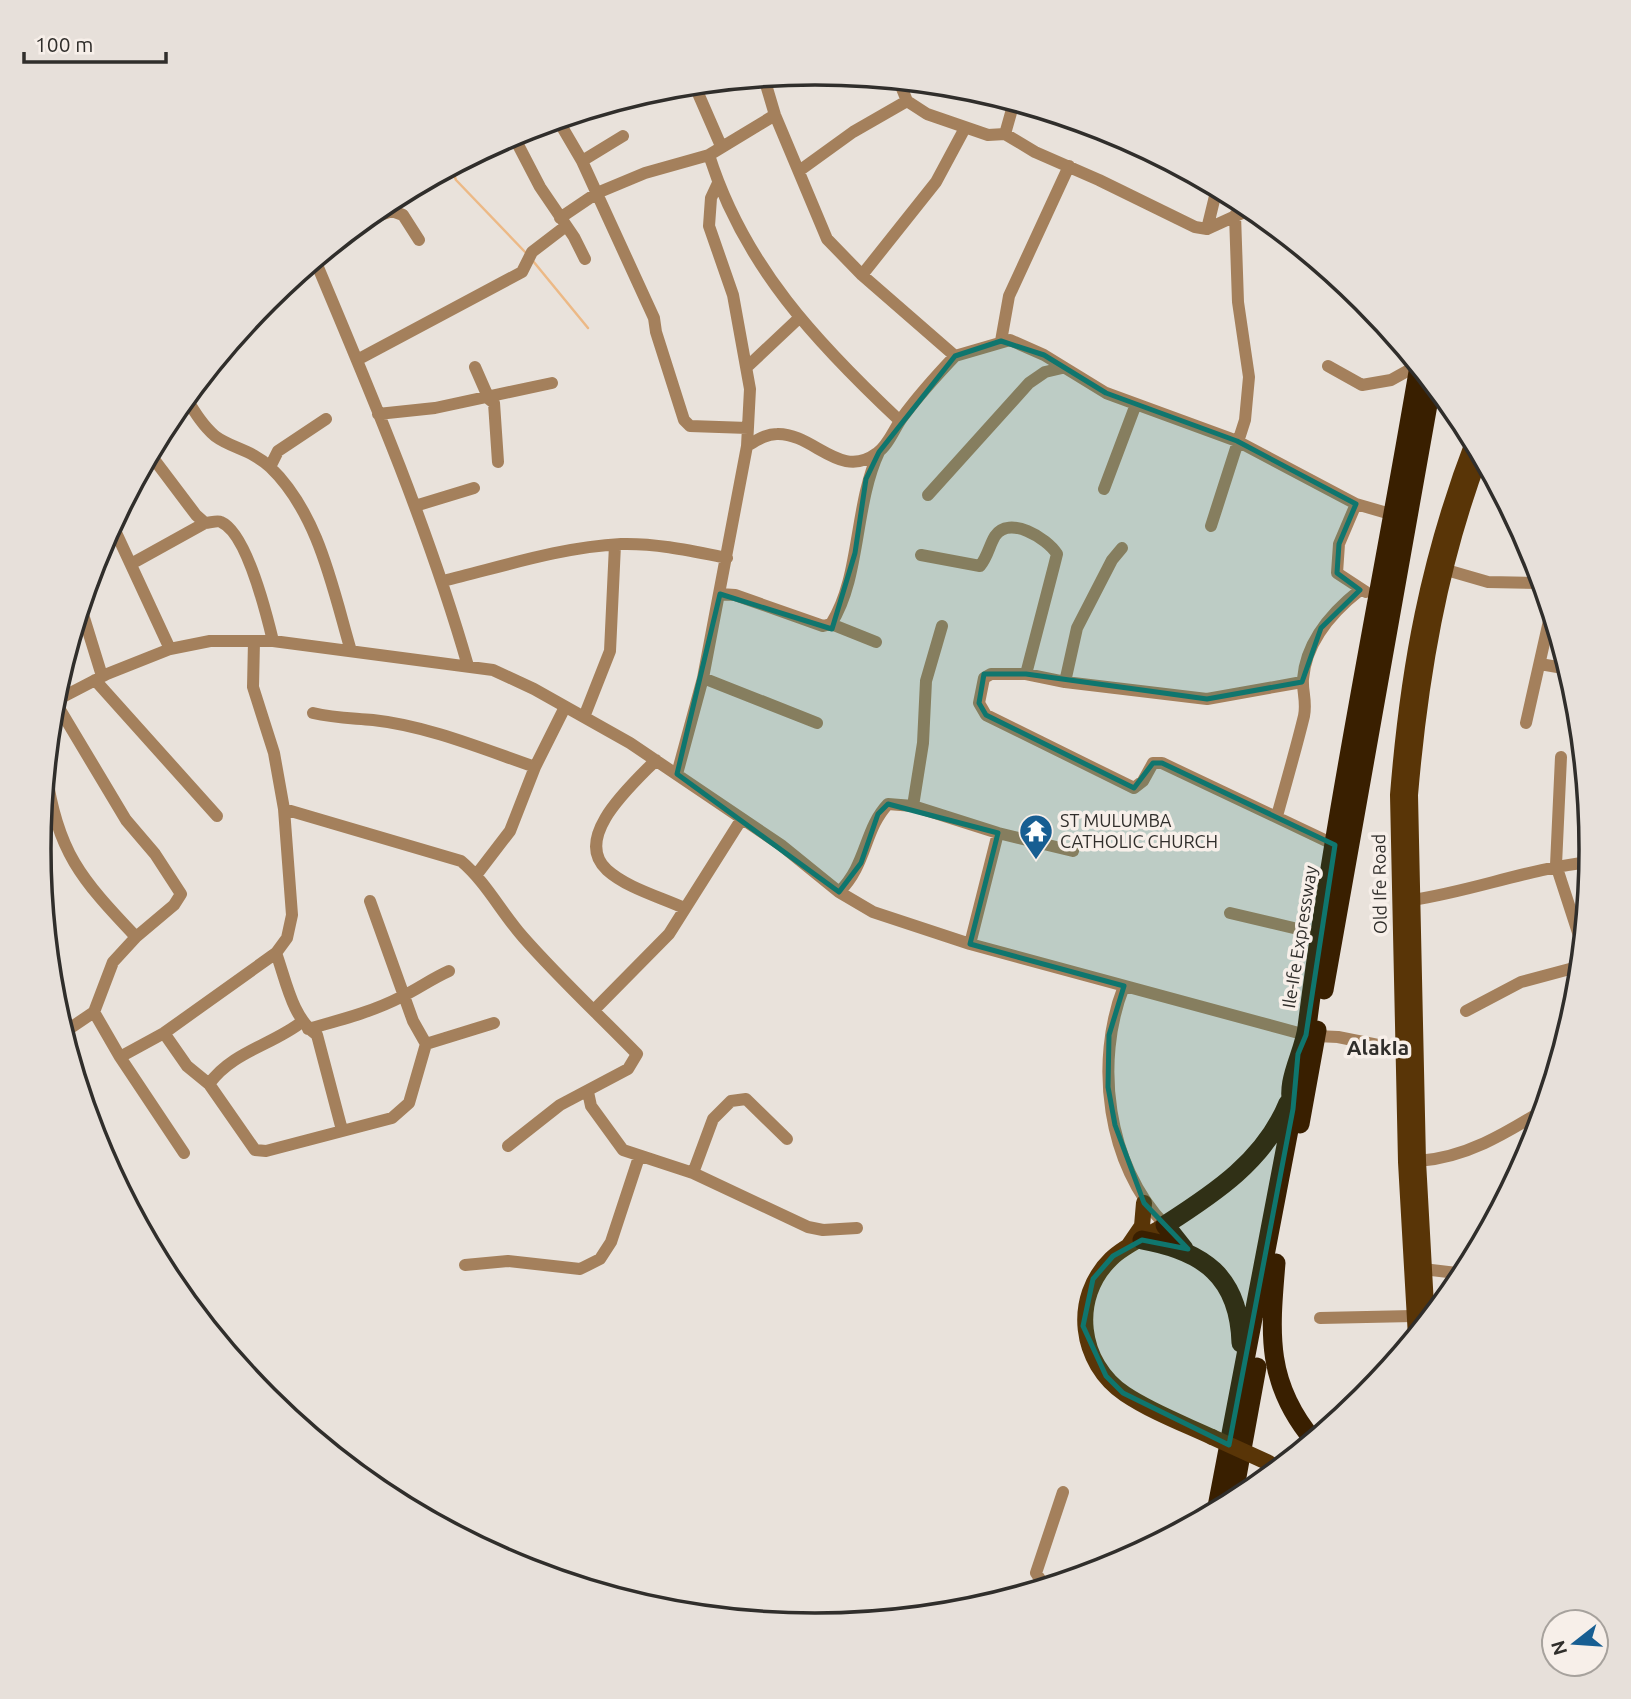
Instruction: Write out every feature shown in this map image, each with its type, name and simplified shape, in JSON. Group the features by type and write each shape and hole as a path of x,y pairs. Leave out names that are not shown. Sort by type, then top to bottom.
{"highway":[{"name":"Ile-Ife Expressway","path":"1218,1499 1293,1109 1290,1099 1298,1054 1311,1035 1319,934 1416,377"},
{"name":"Ile-Ife Expressway","path":"1235,1488 1276,1263 1311,1035 1430,395"},
{"path":"1239,1388 1242,1352 1238,1311 1210,1265 1184,1250 1165,1225 1213,1195 1246,1166 1271,1135 1290,1099"},
{"path":"1134,1245 1184,1250"},
{"path":"1276,1263 1271,1342 1273,1361 1286,1398 1309,1433"}],"main road":[{"name":"Old Ife Road","path":"1420,1317 1423,1269 1398,795 1403,739 1431,567 1450,500 1469,453"},
{"name":"Old Ife Road","path":"1420,1318 1403,1050 1409,1017 1412,900 1410,795 1415,740 1443,569 1462,503 1477,465"},
{"path":"1134,1245 1142,1226 1144,1203"},
{"path":"1165,1225 1101,1269 1093,1279 1083,1326 1092,1351 1106,1376 1123,1393 1271,1463"}],"street":[{"path":"766,86 775,115 827,239 862,275 955,356"},
{"path":"902,90 907,101 927,114 988,135 1005,134 1035,152 1195,227 1207,229 1239,213"},
{"path":"698,94 721,146"},
{"path":"799,171 853,132 907,101"},
{"path":"1005,134 1012,111"},
{"path":"357,360 522,272 532,252 597,193 645,173 709,155 775,115"},
{"path":"563,128 582,161 654,318 684,420 691,426 748,428"},
{"path":"862,275 936,182 965,128"},
{"path":"582,161 623,136"},
{"path":"518,145 540,187 585,259"},
{"path":"709,155 718,183 773,287 838,363 900,421"},
{"path":"1001,341 1009,296 1069,166"},
{"path":"677,774 703,678 747,446 750,389 747,367 733,296 709,226 711,198 718,183"},
{"path":"1207,229 1215,198"},
{"path":"394,212 403,215 419,240"},
{"path":"1211,526 1245,420 1249,377 1238,302 1235,215"},
{"path":"319,269 415,506 443,582 468,666"},
{"path":"747,367 799,319"},
{"path":"831,624 855,553 866,479 879,452 900,421 955,356 1001,341 1010,340 1044,355 1106,393 1237,442 1356,504 1394,515"},
{"path":"1328,366 1362,385 1391,380 1410,369"},
{"path":"475,367 489,399 494,403 498,462"},
{"path":"928,495 1029,383 1045,372 1062,368"},
{"path":"378,414 489,399 552,383"},
{"path":"1104,489 1136,404"},
{"path":"193,407 216,437 245,449 270,467 290,491 313,533 351,651"},
{"path":"270,467 278,451 326,419"},
{"path":"747,446 765,436 779,433 836,459 860,463 879,452"},
{"path":"156,462 205,523"},
{"path":"860,463 866,479"},
{"path":"415,506 474,488"},
{"path":"1356,504 1339,544 1337,573 1360,590 1379,596"},
{"path":"131,564 205,523 219,521 237,541 258,579 273,641"},
{"path":"921,555 980,566 990,554 994,537 1003,529 1012,527 1050,544 1056,554 1054,566 1026,674"},
{"path":"118,537 170,649"},
{"path":"443,582 576,548 615,545 669,547 727,558"},
{"path":"584,717 610,651 615,545"},
{"path":"1065,682 1077,628 1112,560 1122,548"},
{"path":"1443,569 1488,582 1532,583"},
{"path":"1277,816 1307,699 1302,682 1321,628 1338,607 1360,590"},
{"path":"720,594 735,595 823,626 831,624 876,642"},
{"path":"85,624 99,678 217,816"},
{"path":"913,806 923,743 926,681 942,626"},
{"path":"1526,723 1547,629"},
{"path":"120,1057 164,1033 276,953 287,938 292,915 284,809 274,752 253,687 254,640"},
{"path":"67,694 170,649 210,641 273,641 494,670 584,717 656,760 781,845 839,892 896,922 1311,1035 1338,1037 1403,1050"},
{"path":"1540,664 1558,667"},
{"path":"1302,682 1207,699 1065,682 1026,674 991,674 984,678 979,703 986,715 1134,788 1143,781 1153,763 1162,763 1335,845"},
{"path":"703,678 817,723"},
{"path":"477,874 510,831 535,767 565,707"},
{"path":"313,713 342,720 372,720 443,736 535,767"},
{"path":"63,715 126,820 155,854 181,894 174,905 136,937 113,962 93,1012 72,1027"},
{"path":"1560,757 1556,865 1576,927"},
{"path":"656,760 618,799 596,835 598,853 606,869 630,884 684,908"},
{"path":"839,892 851,880 861,863 878,814 888,804 913,806 998,833 1073,851"},
{"path":"284,809 461,861 477,874 521,935 637,1054 628,1069 560,1105 508,1146"},
{"path":"52,811 73,865 136,937"},
{"path":"594,1010 669,933 741,820"},
{"path":"970,944 998,833"},
{"path":"1412,900 1449,895 1556,865 1580,863"},
{"path":"164,1033 187,1066 209,1084 255,1150 266,1151 392,1118 409,1103 426,1044 404,996 370,901"},
{"path":"1230,912 1319,934"},
{"path":"276,953 306,1025 317,1035 342,1130"},
{"path":"1466,1011 1521,982 1571,969"},
{"path":"209,1084 222,1066 306,1025 352,1017 404,996 415,986 449,971"},
{"path":"1100,979 1114,1012"},
{"path":"1124,986 1109,1035 1108,1087 1115,1125 1144,1203 1165,1225"},
{"path":"93,1012 184,1153"},
{"path":"426,1044 494,1023"},
{"path":"588,1092 591,1106 623,1150 693,1173 808,1227 823,1230 857,1228"},
{"path":"693,1173 713,1119 731,1101 746,1099 787,1139"},
{"path":"1418,1161 1446,1159 1481,1145 1532,1116"},
{"path":"465,1265 508,1261 580,1269 600,1259 611,1242 639,1157"},
{"path":"1423,1269 1452,1272"},
{"path":"1320,1318 1418,1320"},
{"path":"1041,1580 1036,1573 1063,1492"}],"highlighted area":[{"path":"1001,341 1044,355 1106,393 1237,441 1356,504 1339,544 1337,573 1360,590 1321,628 1302,682 1207,699 1026,674 984,674 979,703 986,715 1134,788 1153,763 1162,763 1335,845 1306,1035 1298,1054 1293,1109 1229,1445 1123,1393 1106,1376 1083,1326 1093,1279 1113,1256 1142,1240 1188,1249 1144,1203 1115,1125 1108,1087 1109,1035 1124,986 970,944 998,833 888,804 878,814 861,863 839,892 677,774 720,594 832,629 855,553 866,479 879,452 955,356"}],"waterway":[{"path":"454,176 526,253"},
{"path":"533,261 588,328"}],"place":[{"name":"ST MULUMBA CATHOLIC CHURCH","path":"1036,861"}],"district":[{"name":"AlakIa","path":"1378,1048"}]}
